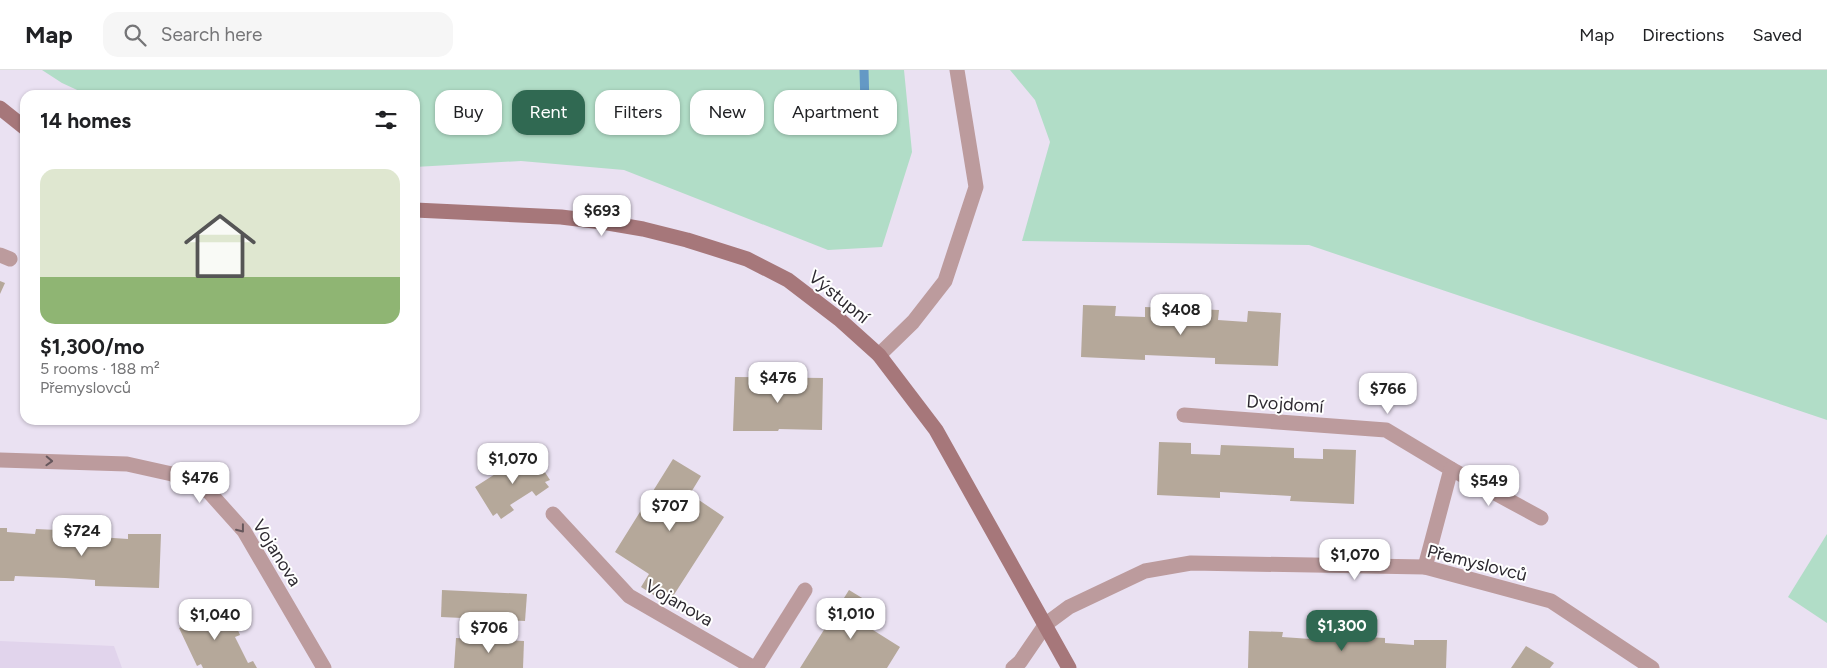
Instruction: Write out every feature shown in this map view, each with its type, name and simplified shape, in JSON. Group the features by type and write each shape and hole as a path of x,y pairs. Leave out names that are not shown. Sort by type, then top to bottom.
{"street":[{"path":"879,355 913,322 945,281 976,187 957,70"},
{"path":"0,108 20,124"},
{"name":"Výstupní","path":"420,210 561,217 643,229 747,259 788,280 839,319 879,355 936,430 1069,668"},
{"name":"Dvojdomí","path":"1184,415 1386,430 1541,518"},
{"name":"Vojanova","path":"0,460 127,464 172,474 209,492 244,531 324,668"},
{"path":"1425,567 1452,469"},
{"name":"Vojanova","path":"553,514 628,596 755,668"},
{"name":"Přemyslovců","path":"1046,624 1069,607 1145,571 1191,562 1425,567 1551,601 1652,668"},
{"path":"755,668 805,590"},
{"path":"1013,668 1020,662 1046,624"}],"shaded area":[{"path":"0,641 114,646 122,668 0,668"}],"green space":[{"path":"42,70 904,70 912,152 882,247 828,250 624,170 521,161 420,167 420,90 77,90"},
{"path":"1010,70 1827,70 1827,420 1309,245 1022,241 1050,142 1035,100"},
{"path":"1827,534 1827,623 1788,597"}],"building":[{"path":"0,281 5,283 0,294"},
{"path":"1083,305 1116,306 1115,316 1145,317 1145,307 1219,310 1218,320 1247,322 1248,311 1281,313 1278,366 1215,364 1215,358 1145,355 1145,360 1081,357"},
{"path":"735,377 823,378 822,430 733,431"},
{"path":"1159,442 1191,443 1191,454 1220,455 1221,445 1294,448 1294,458 1323,459 1323,449 1356,450 1354,504 1290,501 1291,496 1220,492 1220,498 1157,495"},
{"path":"531,451 550,480 545,482 549,487 536,496 532,491 510,505 514,510 501,519 497,513 493,516 475,487"},
{"path":"673,459 701,476 690,494 724,517 668,604 641,587 649,574 615,552"},
{"path":"0,528 7,528 7,532 35,534 36,529 99,532 99,537 128,539 128,534 161,534 159,588 95,586 95,580 65,578 15,576 14,581 0,581"},
{"path":"442,590 527,594 525,621 441,617"},
{"path":"849,590 877,607 865,625 900,647 887,668 800,668"},
{"path":"227,605 240,635 235,637 248,663 253,661 257,668 203,668 201,664 197,666 179,628"},
{"path":"1249,631 1283,632 1282,637 1311,639 1312,634 1385,638 1385,643 1414,645 1414,640 1447,640 1446,668 1248,668"},
{"path":"456,638 524,641 523,668 454,668"},
{"path":"1526,646 1554,663 1550,668 1511,668"}],"waterway":[{"path":"864,70 865,90"}]}
